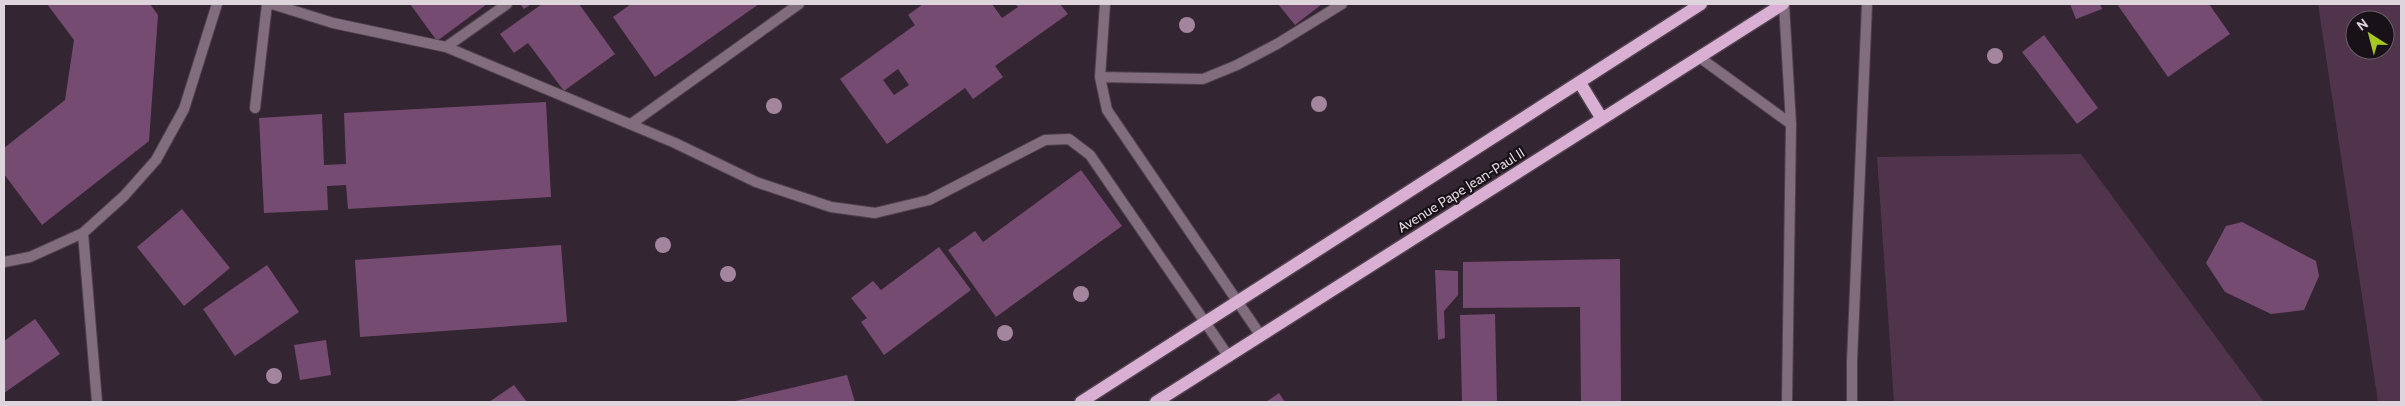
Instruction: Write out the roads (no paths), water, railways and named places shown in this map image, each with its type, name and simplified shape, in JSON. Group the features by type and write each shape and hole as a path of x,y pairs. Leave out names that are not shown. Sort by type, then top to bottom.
{"main road":[{"name":"Avenue Pape Jean-Paul II","path":"1081,402 1701,4"},
{"name":"Avenue Pape Jean-Paul II","path":"1156,402 1783,4"},
{"path":"1580,82 1602,119"}],"lane":[{"path":"4,262 30,257 84,233 124,196 156,160 184,109 217,4"},
{"path":"256,108 267,4"},
{"path":"272,4 333,23 446,47 675,143 756,182 831,207 875,213 929,200 1045,140 1069,139 1090,154 1229,357"},
{"path":"446,47 507,4"},
{"path":"631,124 800,4"},
{"path":"1105,4 1100,77 1107,110 1239,302 1260,336"},
{"path":"1100,77 1203,79 1237,65 1277,44 1342,4"},
{"path":"1783,4 1791,124 1787,402"},
{"path":"1852,402 1852,362 1868,4"},
{"path":"1699,57 1791,124"},
{"path":"84,233 97,402"}]}
